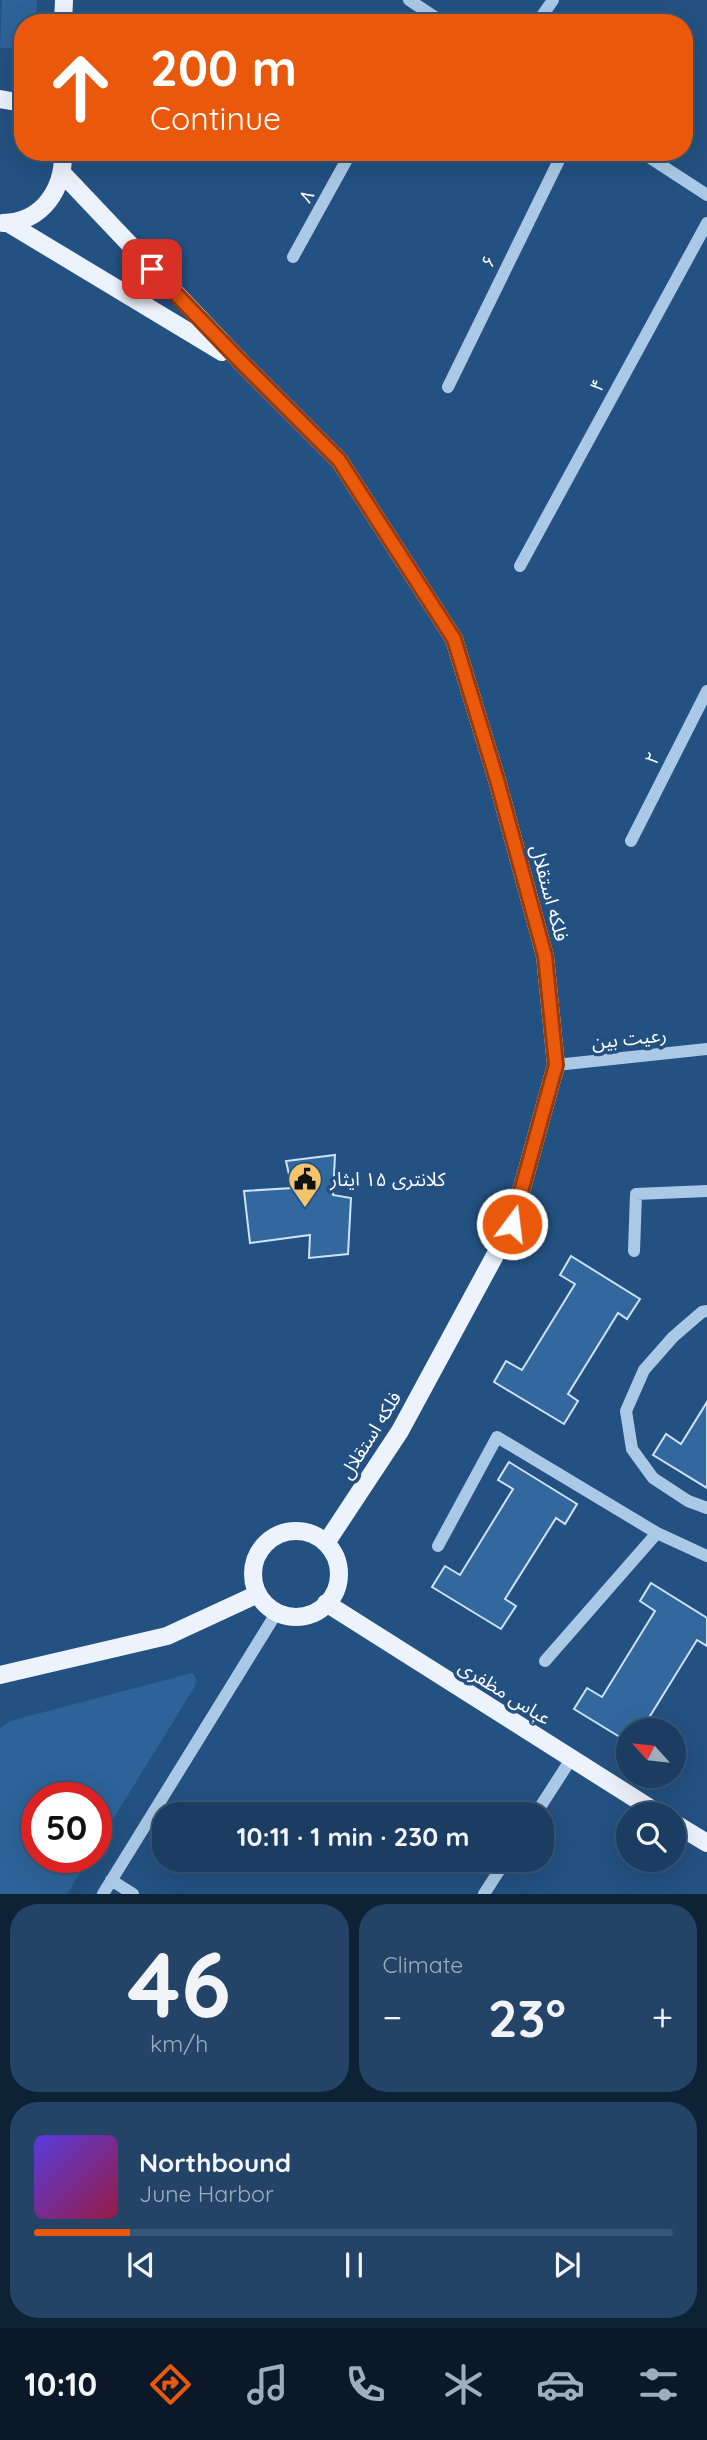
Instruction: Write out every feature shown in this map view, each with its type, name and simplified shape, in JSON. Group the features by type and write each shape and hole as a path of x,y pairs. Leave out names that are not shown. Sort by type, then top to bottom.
{"main road":[{"path":"4,223 27,218 43,207 56,192 63,161"},
{"path":"62,173 243,364"},
{"path":"4,223 243,364"},
{"name":"فلکه استقلال","path":"243,364 339,460 454,639 497,780 545,956 556,1065 512,1224 400,1432 326,1543"},
{"path":"289,1531 315,1535 326,1543 338,1566 338,1580 334,1593 326,1603 303,1616 290,1616 266,1605 258,1594 253,1567 265,1544 289,1531"},
{"path":"0,1675 167,1636 258,1594"},
{"name":"عباس مظفری","path":"326,1603 640,1802"},
{"path":"686,1830 707,1843"}],"street":[{"path":"410,0 422,14"},
{"name":"۸","path":"293,257 346,161"},
{"name":"۶","path":"448,387 560,161"},
{"path":"655,161 707,195"},
{"name":"۴","path":"520,566 707,223"},
{"name":"۲","path":"631,841 707,691"},
{"name":"رعیت بین","path":"556,1065 707,1049"},
{"path":"634,1251 636,1194 707,1191"},
{"path":"707,1311 673,1337 644,1370 626,1411 632,1449 653,1478 688,1501 707,1507"},
{"path":"438,1546 497,1437 657,1533 707,1556"},
{"path":"545,1661 657,1533"},
{"path":"103,1894 277,1612"},
{"path":"543,1802 571,1759"},
{"path":"484,1894 498,1872"},
{"path":"111,1880 133,1894"}],"shaded area":[{"path":"2,0 37,0 36,14 14,14 14,49 0,48"},
{"path":"192,1673 196,1678 195,1686 112,1821 112,1782 21,1782 21,1873 80,1873 67,1894 0,1894 0,1728 10,1721"}],"building":[{"path":"335,1155 333,1195 351,1198 348,1254 309,1258 310,1235 250,1243 244,1191 292,1188 286,1161"},
{"path":"571,1256 640,1299 627,1319 618,1313 568,1394 578,1401 564,1424 494,1382 506,1361 522,1370 575,1284 560,1275"},
{"path":"707,1402 707,1488 653,1455 666,1434 681,1444"},
{"path":"509,1462 577,1504 565,1524 556,1518 505,1599 516,1606 501,1629 432,1587 445,1566 460,1575 513,1489 498,1480"},
{"path":"651,1583 707,1618 707,1646 697,1640 649,1718 616,1718 616,1735 574,1709 587,1688 602,1697 655,1611 640,1601"}],"place":[{"name":"کلانتری ۱۵ ایثار","path":"305,1209"}],"route":[{"path":"152,269 339,460 454,639 497,780 545,956 556,1065 512,1224"}]}
